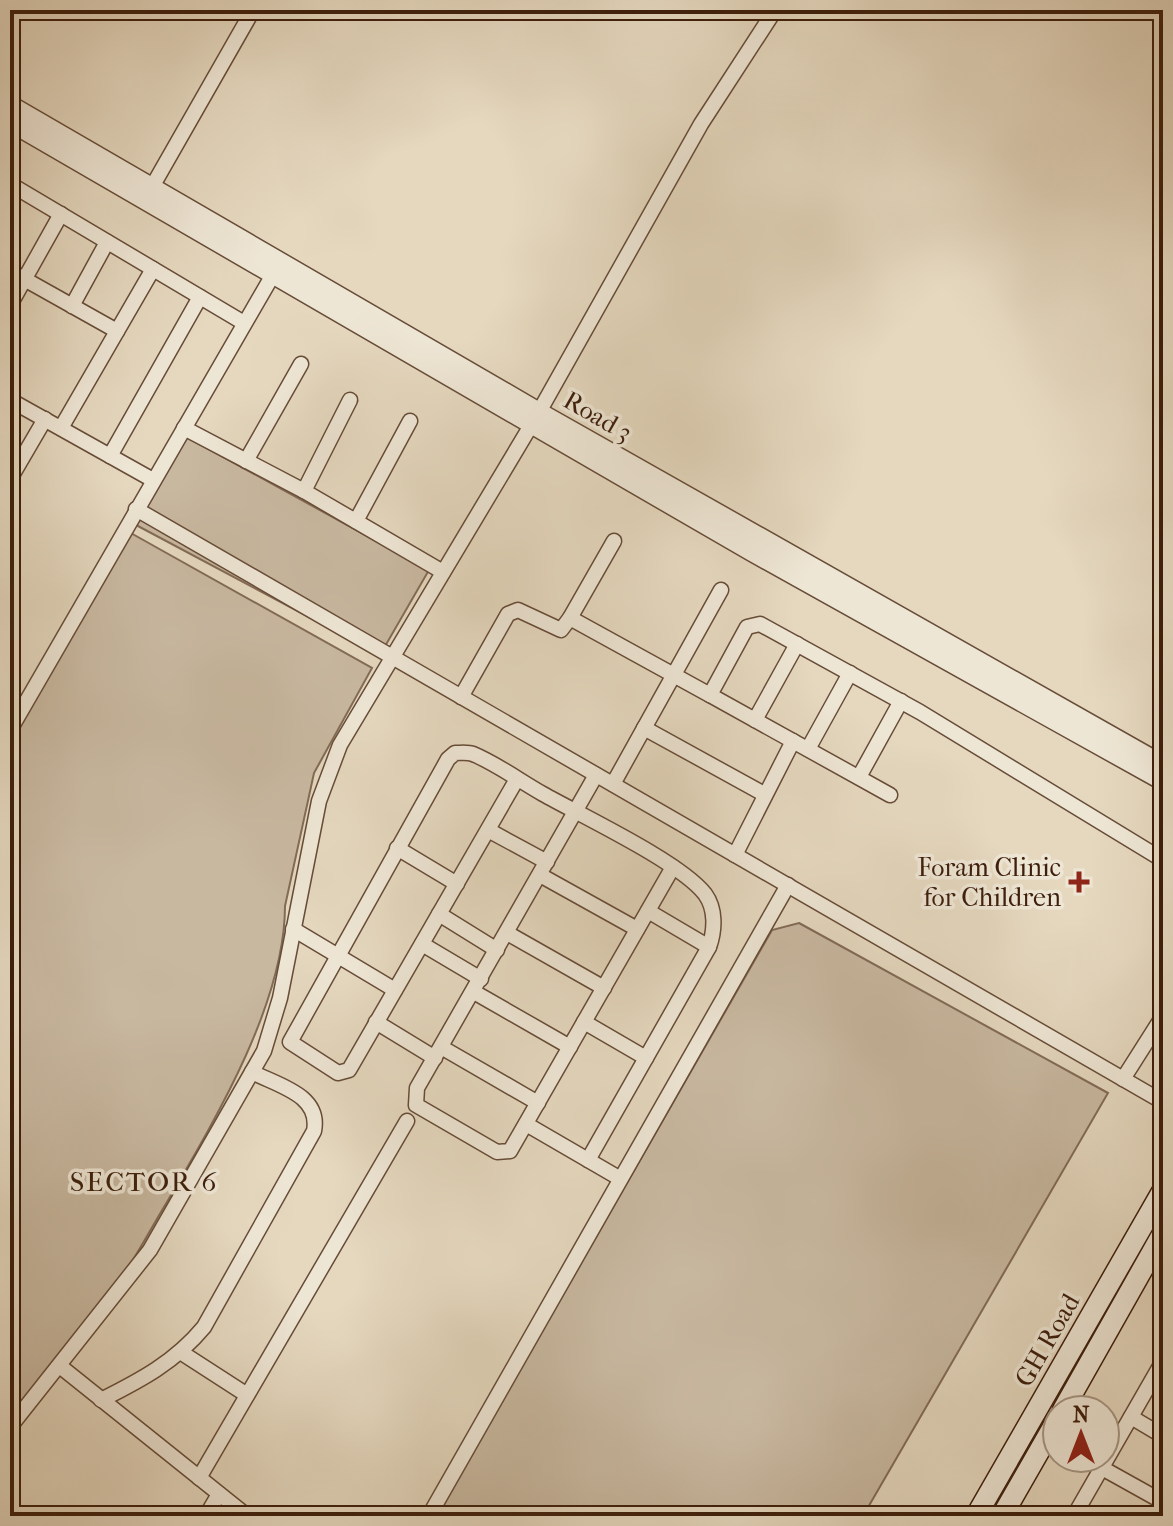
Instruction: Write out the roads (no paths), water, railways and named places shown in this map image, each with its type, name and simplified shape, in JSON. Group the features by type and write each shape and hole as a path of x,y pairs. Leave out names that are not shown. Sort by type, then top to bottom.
{"main road":[{"name":"GH Road","path":"976,1516 1163,1190"},
{"name":"GH Road","path":"1072,1394 1163,1233"},
{"name":"GH Road","path":"1002,1516 1041,1448"}],"street":[{"path":"148,195 253,10"},
{"path":"10,1426 61,1367 150,1250 252,1072 274,1021 328,769 535,418 701,124 775,10"},
{"name":"Road 3","path":"10,105 148,195"},
{"name":"Road 3","path":"10,122 148,195 535,418 975,679 1163,781"},
{"path":"10,184 244,323"},
{"path":"10,305 61,214"},
{"path":"72,306 107,242"},
{"path":"61,428 153,269"},
{"path":"10,730 276,269"},
{"path":"10,271 117,331"},
{"path":"110,456 200,297"},
{"path":"246,461 301,364"},
{"path":"10,400 153,480"},
{"path":"304,491 350,400"},
{"name":"Road 3","path":"535,418 1163,765"},
{"path":"10,479 45,419"},
{"path":"356,521 410,421"},
{"path":"184,428 304,491 443,572"},
{"path":"136,509 1163,1102"},
{"path":"461,697 512,611 518,610 561,630 614,541"},
{"path":"613,784 721,590"},
{"path":"570,618 890,795"},
{"path":"710,695 752,623 760,624 901,701 1163,860"},
{"path":"755,720 797,644"},
{"path":"808,749 850,673"},
{"path":"859,777 901,701"},
{"path":"644,728 764,794"},
{"path":"735,855 793,741"},
{"path":"517,779 349,1070 343,1073 292,1046 292,1036 397,848 455,753 471,753 673,867 706,895 712,907 714,934 709,947 588,1160"},
{"path":"596,775 414,1095 416,1105 497,1152 510,1151 673,867"},
{"path":"488,830 637,929"},
{"path":"397,848 457,884"},
{"path":"429,1516 788,885"},
{"path":"648,911 709,947"},
{"path":"439,914 497,950"},
{"path":"293,929 395,990"},
{"path":"507,933 604,988"},
{"path":"422,944 478,986 570,1047"},
{"path":"1123,1079 1163,1016"},
{"path":"376,1022 538,1103"},
{"path":"584,1022 646,1058"},
{"path":"101,1400 141,1380 182,1353 204,1327 314,1131 317,1118 308,1100 252,1072"},
{"path":"199,1478 407,1121"},
{"path":"526,1124 619,1178"},
{"path":"182,1353 247,1395"},
{"path":"1121,1435 1162,1363"},
{"path":"61,1367 247,1516"},
{"path":"1131,1417 1163,1436"},
{"path":"1074,1516 1098,1474"},
{"path":"1113,1474 1163,1502"},
{"path":"206,1516 219,1494"}],"place":[{"name":"Foram Clinic for Children","path":"1079,882"}],"district":[{"name":"SECTOR 6","path":"144,1181"}]}
